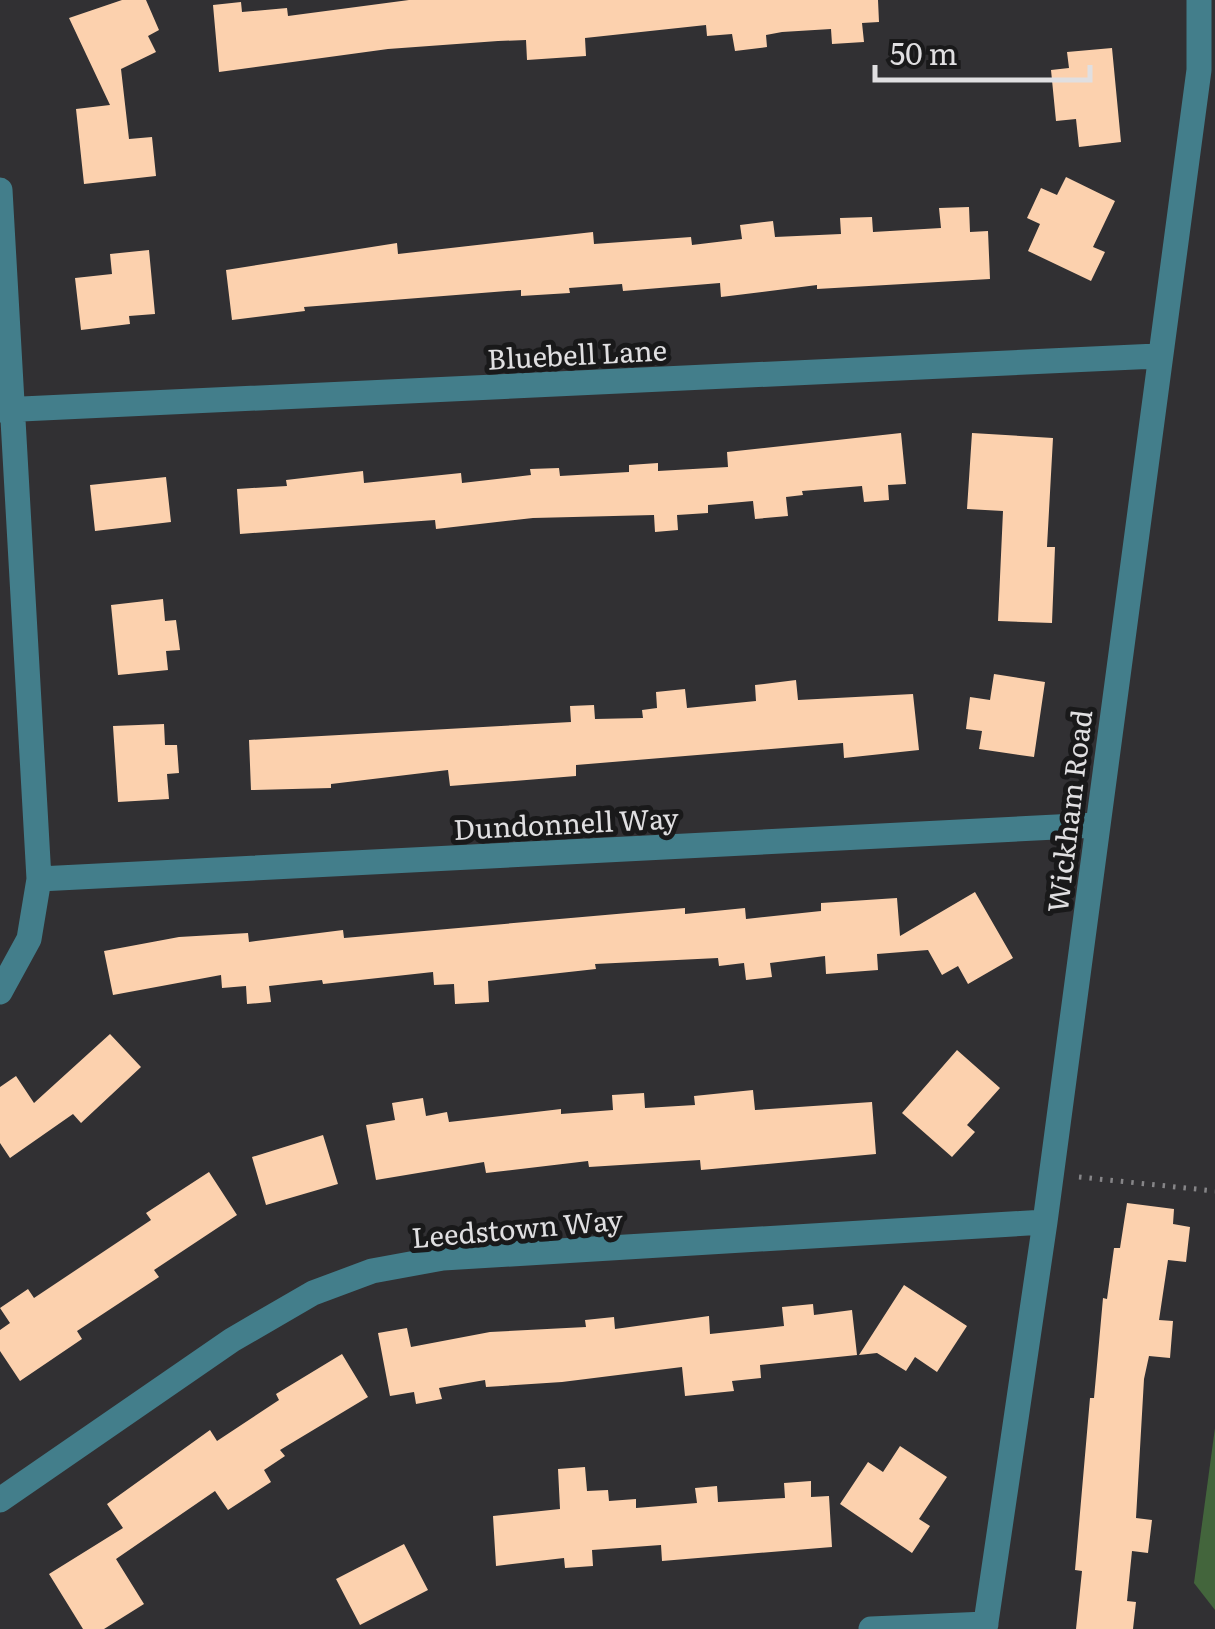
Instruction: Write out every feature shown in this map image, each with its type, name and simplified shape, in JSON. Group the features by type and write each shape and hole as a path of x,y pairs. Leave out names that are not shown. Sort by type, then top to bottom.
{"street":[{"name":"Wickham Road","path":"986,1626 1045,1222 1199,70 1199,0"},
{"path":"0,190 7,410 39,878 29,939 0,992"},
{"name":"Bluebell Lane","path":"7,410 1158,356"},
{"name":"Dundonnell Way","path":"39,878 1096,824"},
{"name":"Leedstown Way","path":"0,1500 232,1340 314,1292 372,1271 443,1258 1045,1222"},
{"path":"871,1629 986,1626"}],"path":[{"path":"1051,1174 1215,1191"}],"green space":[{"path":"1215,1428 1215,1610 1194,1583"}],"building":[{"path":"122,0 146,0 159,30 148,36 156,52 121,69 129,139 152,137 156,176 84,184 76,109 110,105 69,18"},
{"path":"409,0 878,0 879,22 862,23 864,42 832,44 831,29 782,32 766,35 767,47 735,51 732,34 707,36 706,25 585,38 586,56 527,60 526,40 498,41 388,49 219,72 213,5 241,2 242,12 287,8 288,16"},
{"path":"1112,48 1121,142 1079,147 1076,119 1056,121 1051,70 1069,68 1067,52"},
{"path":"1066,177 1115,201 1093,247 1105,252 1091,281 1028,251 1040,224 1027,218 1041,188 1057,195"},
{"path":"969,207 970,232 988,231 990,279 817,289 817,285 721,297 720,283 623,291 622,284 569,288 570,293 521,296 521,290 304,307 305,311 232,320 226,270 397,243 398,254 593,232 594,244 691,237 692,245 742,239 740,225 773,221 775,237 841,234 840,218 872,217 873,232 941,228 939,208"},
{"path":"149,250 155,314 129,316 130,324 81,330 75,278 112,274 110,254"},
{"path":"901,433 906,484 888,485 889,500 864,502 862,486 802,491 803,495 786,497 788,516 755,519 753,501 708,505 708,513 677,515 678,530 655,532 654,515 533,518 436,529 435,520 240,534 237,489 287,486 286,480 363,471 364,483 461,473 462,483 531,475 530,469 559,468 560,476 629,472 629,465 658,463 658,471 728,467 727,452"},
{"path":"972,433 1053,438 1047,547 1055,547 1052,623 998,621 1003,511 967,509"},
{"path":"166,477 171,522 95,531 90,485"},
{"path":"163,599 165,621 176,620 180,650 166,651 168,670 118,675 111,605"},
{"path":"994,674 1045,682 1034,757 979,749 982,731 966,729 970,697 990,700"},
{"path":"796,680 798,700 913,694 919,750 844,758 843,743 576,765 576,776 450,786 448,770 331,784 331,788 251,790 249,740 571,722 570,706 594,705 595,719 643,718 642,710 657,708 656,692 685,689 687,708 756,701 755,685"},
{"path":"164,724 165,745 177,745 179,773 167,774 169,799 118,802 113,726"},
{"path":"975,892 1013,958 968,984 958,966 942,975 928,950 877,954 878,970 826,974 825,956 770,963 772,977 746,980 744,963 719,966 718,958 595,964 596,969 488,981 489,1002 455,1004 454,984 434,985 433,972 323,984 322,980 269,986 271,1002 247,1004 246,986 222,988 221,975 113,995 104,951 179,937 248,933 249,942 343,930 344,938 685,908 685,914 745,908 746,919 821,911 821,903 897,898 900,936"},
{"path":"110,1034 141,1067 81,1123 73,1114 10,1158 0,1143 0,1087 16,1076 34,1103"},
{"path":"957,1050 1000,1088 967,1125 975,1132 952,1157 902,1113"},
{"path":"753,1090 755,1110 872,1102 876,1154 701,1170 700,1160 589,1167 588,1161 486,1173 484,1162 376,1180 366,1125 395,1120 392,1103 423,1098 426,1116 447,1112 449,1122 561,1109 561,1114 613,1110 612,1095 644,1093 645,1108 695,1105 694,1096"},
{"path":"323,1135 338,1184 266,1205 252,1157"},
{"path":"209,1172 237,1215 154,1270 159,1277 77,1331 82,1339 20,1381 0,1351 0,1330 10,1323 0,1308 28,1289 34,1298 151,1220 146,1213"},
{"path":"1127,1203 1174,1209 1173,1224 1190,1227 1186,1262 1168,1260 1159,1320 1173,1321 1170,1358 1149,1356 1144,1379 1136,1518 1152,1520 1148,1553 1132,1551 1127,1601 1136,1602 1133,1629 1076,1629 1082,1571 1075,1570 1090,1398 1094,1398 1103,1298 1107,1299 1114,1248 1120,1248"},
{"path":"904,1285 967,1326 937,1372 915,1357 906,1371 877,1353 859,1355"},
{"path":"813,1304 814,1315 852,1310 857,1355 760,1365 761,1378 732,1381 734,1391 685,1396 682,1367 562,1382 486,1387 485,1380 439,1388 442,1399 416,1404 414,1392 390,1396 378,1333 407,1328 411,1347 490,1332 586,1327 585,1320 614,1317 615,1329 709,1316 710,1334 784,1326 782,1307"},
{"path":"342,1354 368,1397 280,1450 285,1456 264,1470 271,1482 228,1510 215,1491 116,1559 144,1604 104,1629 83,1629 49,1574 123,1528 107,1504 210,1430 217,1441 279,1400 276,1394"},
{"path":"900,1446 947,1477 919,1519 930,1526 912,1553 840,1504 868,1462 883,1472"},
{"path":"585,1467 587,1491 608,1490 609,1501 636,1499 636,1508 697,1503 695,1488 717,1486 718,1502 785,1498 784,1483 811,1481 811,1497 829,1496 832,1547 662,1561 661,1545 592,1550 593,1566 565,1568 564,1558 496,1566 493,1516 560,1509 558,1469"},
{"path":"404,1544 428,1590 360,1625 336,1579"}]}
